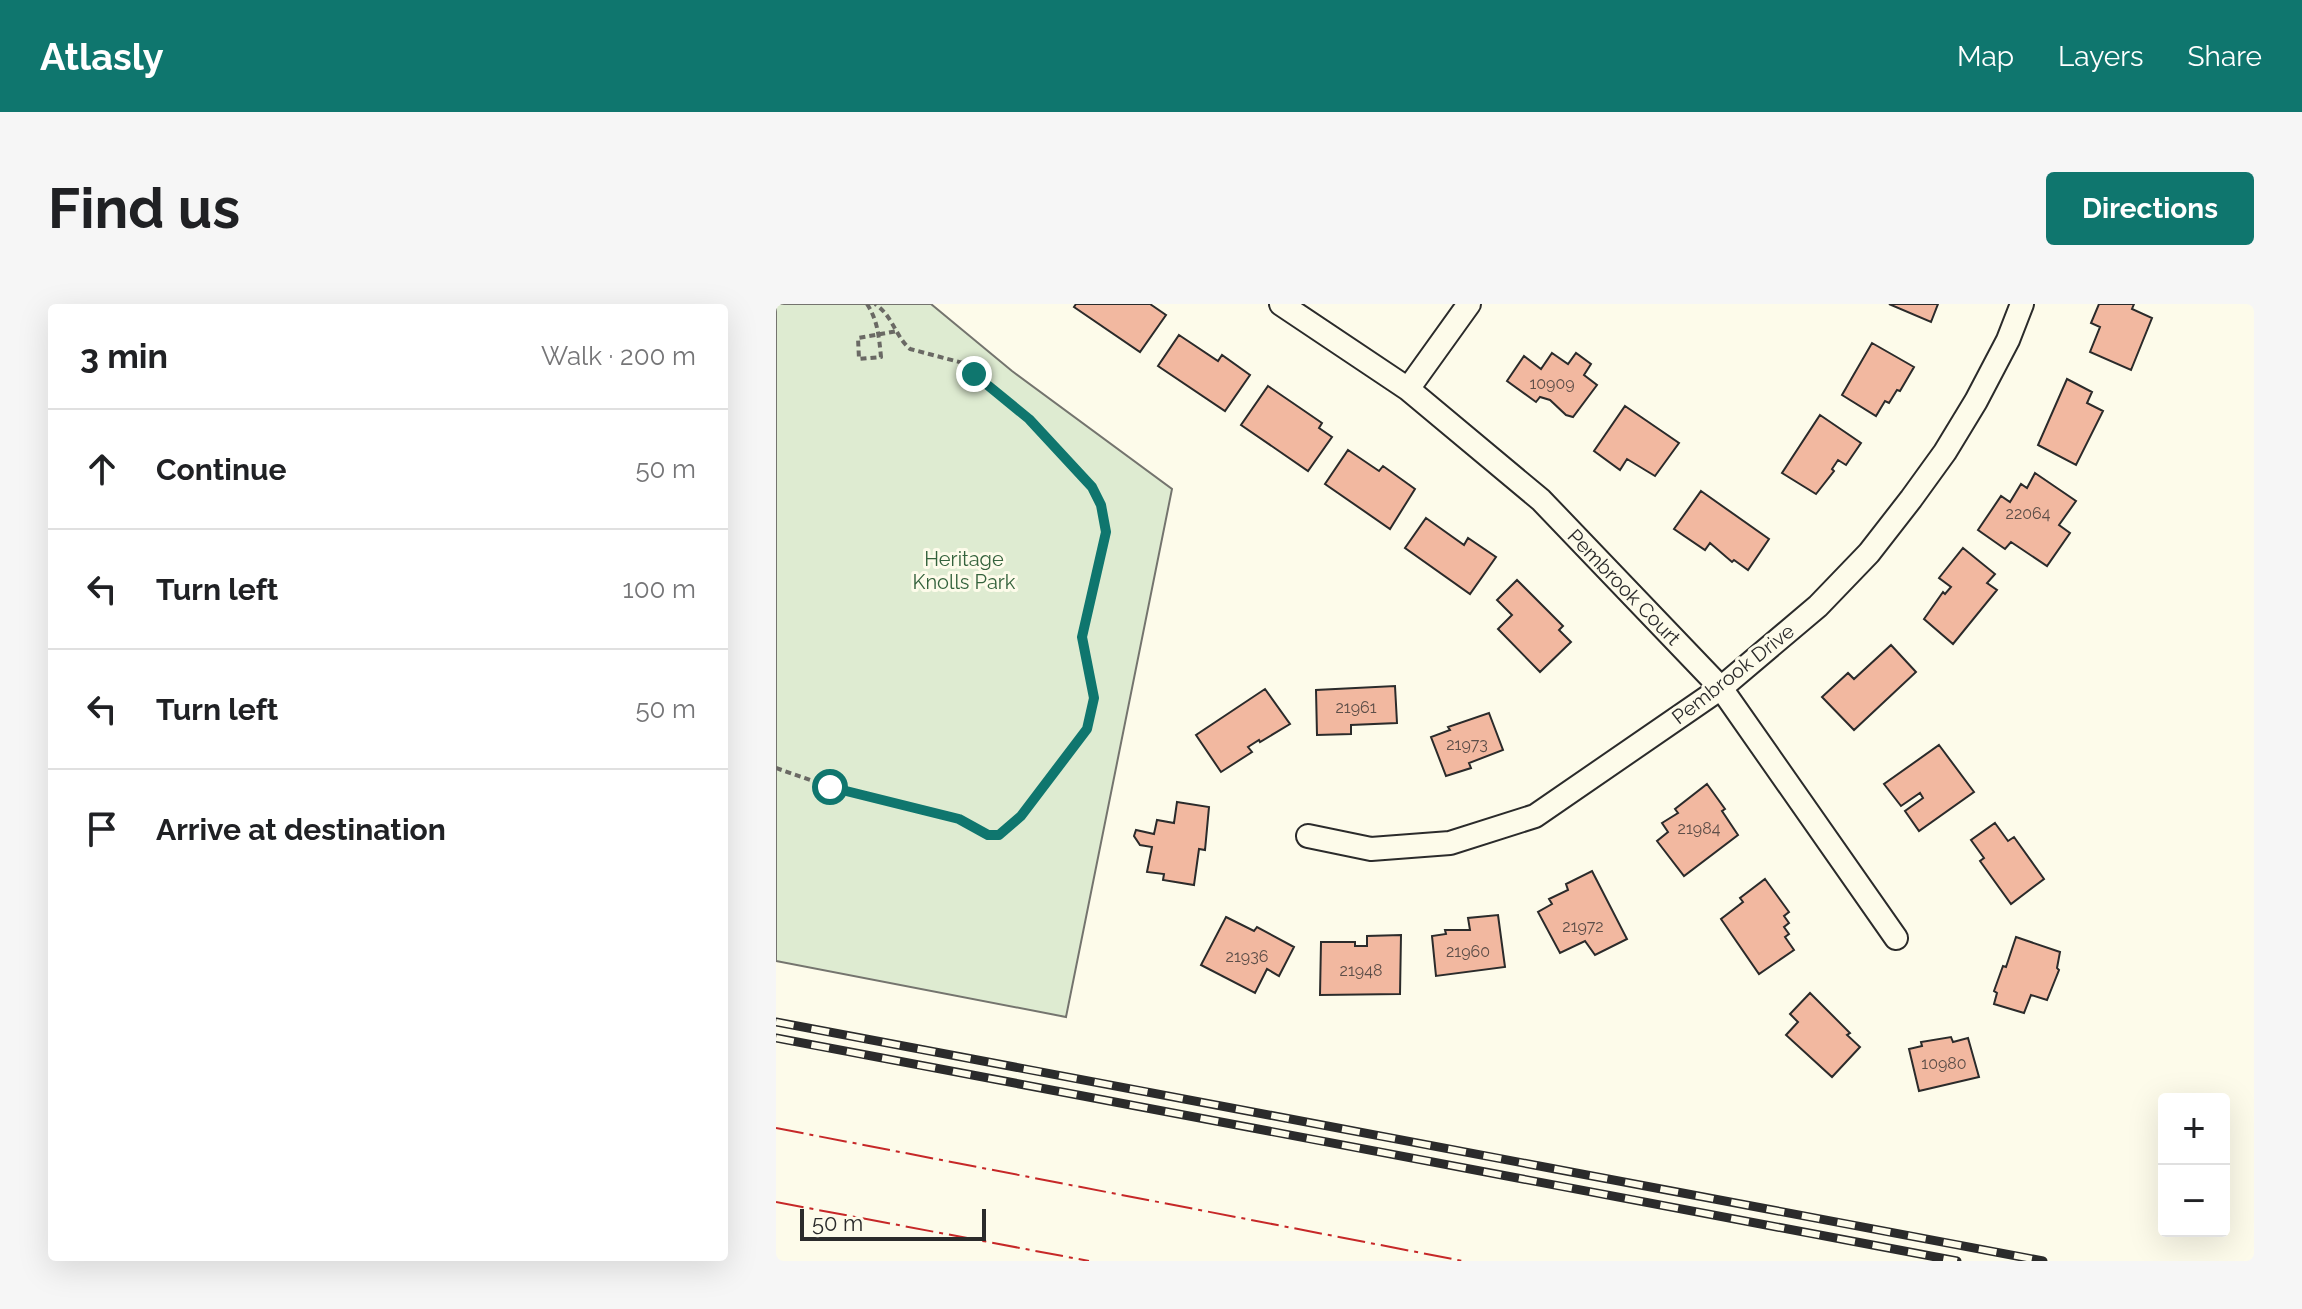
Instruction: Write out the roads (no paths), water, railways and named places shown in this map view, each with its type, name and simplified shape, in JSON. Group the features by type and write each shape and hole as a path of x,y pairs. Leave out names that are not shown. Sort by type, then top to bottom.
{"street":[{"name":"Pembrook Court","path":"1281,304 1408,389 1541,500 1721,688 1896,938"},
{"path":"1408,389 1469,304"},
{"name":"Pembrook Drive","path":"1308,836 1371,849 1450,843 1535,816 1721,688 1818,606 1869,553 1903,510 1945,452 1976,401 2008,340 2022,304"}],"railway":[{"path":"776,1022 2043,1261"},
{"path":"776,1038 1957,1261"}],"park label":[{"name":"Heritage Knolls Park","path":"964,570"}]}
